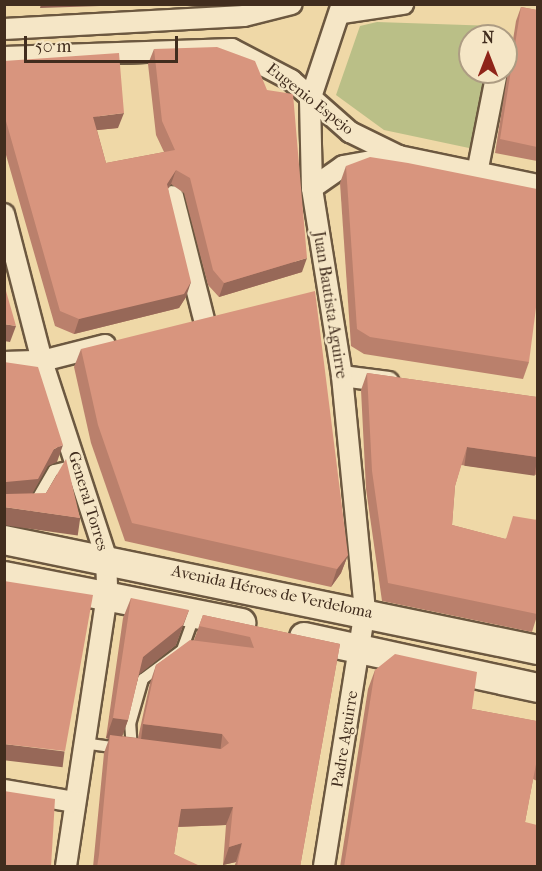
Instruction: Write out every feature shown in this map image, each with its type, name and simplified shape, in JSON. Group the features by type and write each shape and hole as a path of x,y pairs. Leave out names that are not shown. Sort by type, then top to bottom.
{"main road":[{"name":"Avenida Héroes de Verdeloma","path":"4,540 106,557 365,611 537,650"},
{"path":"4,576 107,595 537,688"}],"street":[{"path":"4,29 244,16 292,4"},
{"path":"342,9 403,4"},
{"name":"Juan Bautista Aguirre","path":"342,9 309,100 312,188 342,376 365,611"},
{"name":"Eugenio Espejo","path":"4,57 232,49 291,80 309,100 351,132 399,156 537,185"},
{"path":"477,173 495,84"},
{"name":"Eugenio Espejo","path":"312,188 343,166 399,156"},
{"path":"172,196 204,319"},
{"name":"General Torres","path":"4,214 42,361 78,465 106,557 107,595 66,867"},
{"path":"306,294 328,288"},
{"path":"181,325 226,314"},
{"path":"4,362 42,361 123,340"},
{"path":"342,376 411,385"},
{"name":"Padre Aguirre","path":"324,867 365,611"},
{"path":"4,790 74,802"}],"lane":[{"path":"17,506 36,503 54,470 78,465"},
{"path":"131,749 130,724 143,679 187,651 195,614"},
{"path":"83,743 143,752"}],"green space":[{"path":"377,22 458,25 458,84 486,84 478,138 469,148 384,130 336,95 360,26"}],"building":[{"path":"521,7 537,10 537,147 500,139 509,84 518,84 518,26"},
{"path":"217,47 255,61 267,90 293,94 307,258 224,283 213,270 190,178 176,170 167,184 191,282 184,294 79,319 60,311 4,114 4,61 119,53 124,113 93,117 106,163 175,150 162,121 154,49"},
{"path":"370,157 537,189 537,300 529,362 370,337 357,329 346,166"},
{"path":"4,284 16,326 4,324"},
{"path":"315,291 348,555 337,569 132,523 98,425 81,349"},
{"path":"4,362 38,367 63,445 54,449 38,479 6,482 6,494 46,493 66,459 80,518 4,507"},
{"path":"367,373 537,397 537,457 467,447 455,486 452,525 506,539 513,516 537,520 537,614 388,583 372,471"},
{"path":"4,581 93,595 65,751 4,744"},
{"path":"131,598 189,610 183,625 143,657 128,720 113,718"},
{"path":"203,615 340,644 300,867 237,866 242,843 229,847 233,807 181,809 174,854 199,867 97,867 110,735 221,749 229,743 222,734 143,724 156,665 190,640 254,648 250,637 199,626"},
{"path":"395,654 477,672 472,709 537,721 537,759 525,822 537,825 537,867 344,867 375,670"},
{"path":"4,791 55,799 51,867 4,867"}]}
